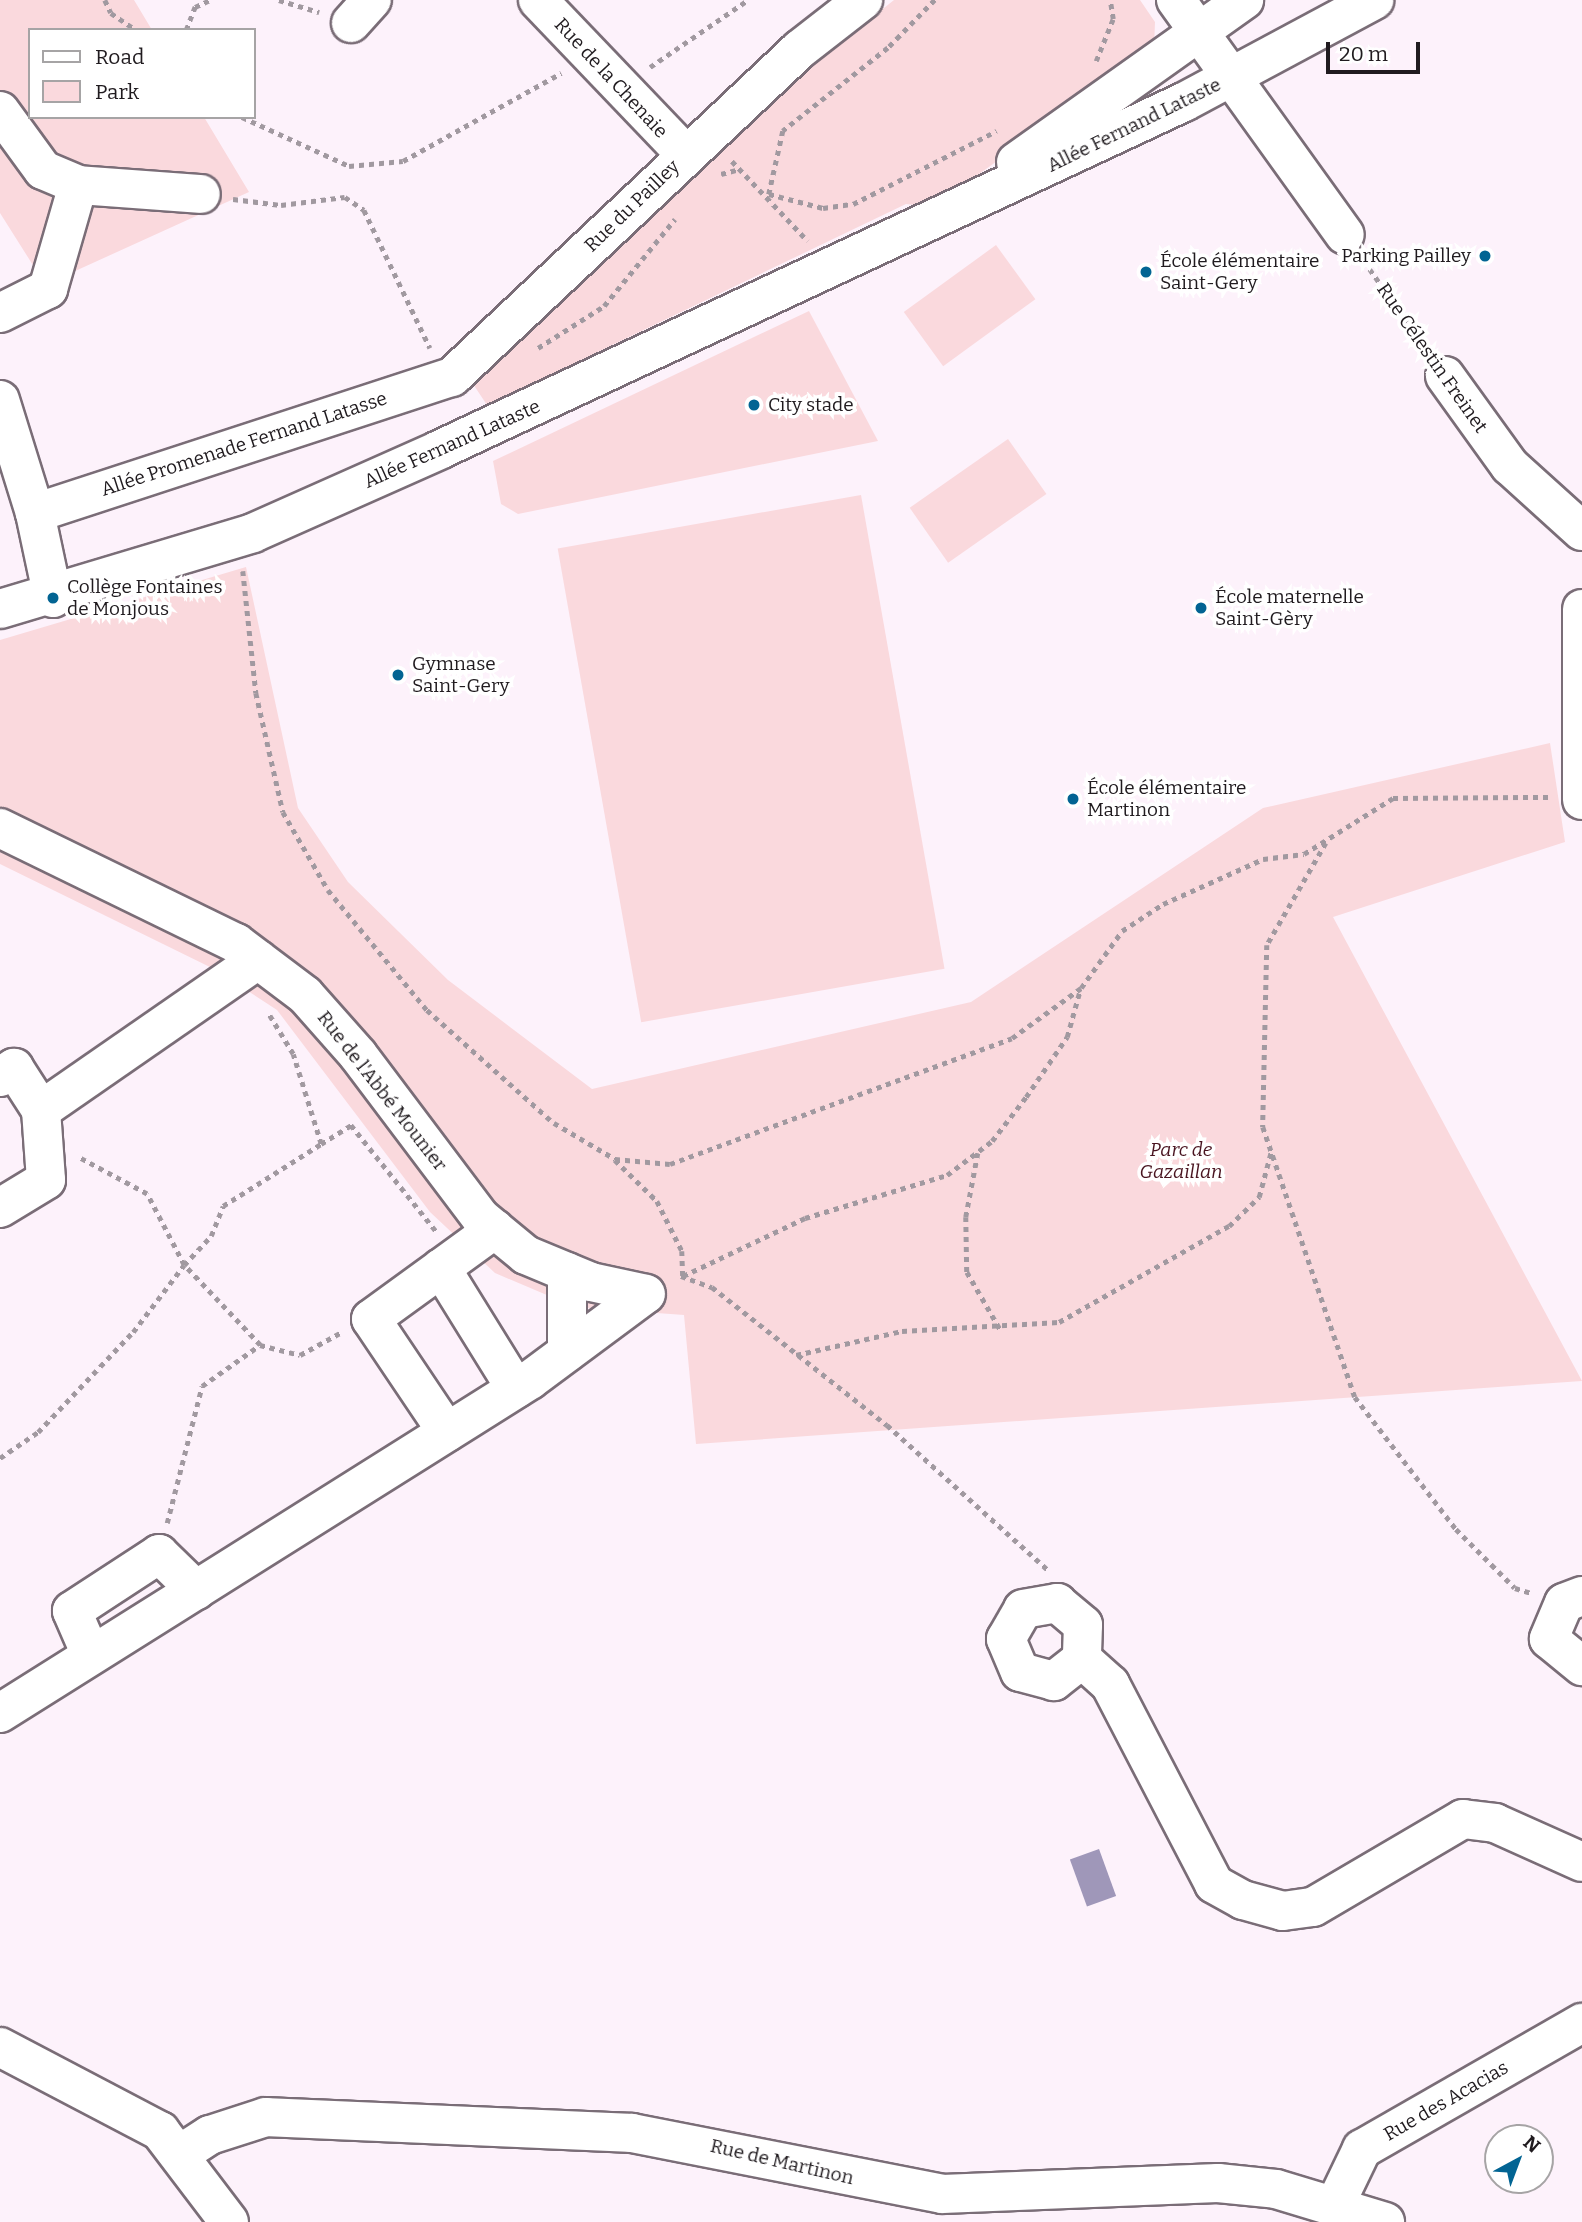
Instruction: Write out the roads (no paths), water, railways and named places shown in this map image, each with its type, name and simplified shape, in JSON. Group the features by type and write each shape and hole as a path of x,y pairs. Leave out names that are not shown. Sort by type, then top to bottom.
{"street":[{"path":"1176,0 1229,79 1345,235"},
{"name":"Allée Fernand Lataste","path":"889,241 1021,158 1244,0"},
{"name":"Allée Fernand Lataste","path":"0,609 53,598 234,540 473,435 1229,79 1374,0"},
{"name":"Rue du Pailley","path":"453,377 700,158 845,5"},
{"name":"Rue de la Chenaie","path":"559,8 592,56 621,88 700,158"},
{"path":"0,111 43,170 78,185 201,194"},
{"path":"0,313 48,289 78,185"},
{"name":"Rue Célestin Freinet","path":"1446,376 1510,466 1582,531"},
{"path":"453,377 473,435"},
{"name":"Allée Promenade Fernand Latasse","path":"35,513 453,377"},
{"path":"1,406 35,513 53,598"},
{"path":"1582,610 1582,800"},
{"name":"Rue de l'Abbé Mounier","path":"0,828 305,995 358,1055 495,1229 526,1255 567,1272 646,1294 567,1352"},
{"path":"42,1128 251,965"},
{"path":"0,1077 14,1068 42,1128 46,1180 0,1210"},
{"path":"447,1432 371,1319 495,1229"},
{"path":"449,1263 516,1389"},
{"path":"0,1713 516,1389 567,1352 567,1272"},
{"path":"91,1656 72,1611 159,1554 195,1590"},
{"path":"1573,1600 1549,1639 1582,1666"},
{"path":"1082,1659 1054,1681 1020,1672 1006,1639 1023,1609 1057,1603 1083,1625 1082,1659 1110,1684 1214,1884 1243,1900 1283,1911 1313,1907 1463,1819 1495,1823 1582,1862"},
{"name":"Rue des Acacias","path":"1336,2203 1362,2148 1582,2023"},
{"path":"0,2047 130,2110 182,2153 229,2222"},
{"name":"Rue de Martinon","path":"182,2153 241,2122 289,2117 660,2136 942,2194 1218,2183 1336,2203 1385,2222"}],"place":[{"name":"Parking Pailley","path":"1485,256"},
{"name":"École élémentaire Saint-Gery","path":"1146,272"},
{"name":"City stade","path":"754,405"},
{"name":"Collège Fontaines de Monjous","path":"53,598"},
{"name":"École maternelle Saint-Gèry","path":"1201,608"},
{"name":"Gymnase Saint-Gery","path":"398,675"},
{"name":"École élémentaire Martinon","path":"1073,799"}],"park label":[{"name":"Parc de Gazaillan","path":"1181,1161"}]}
